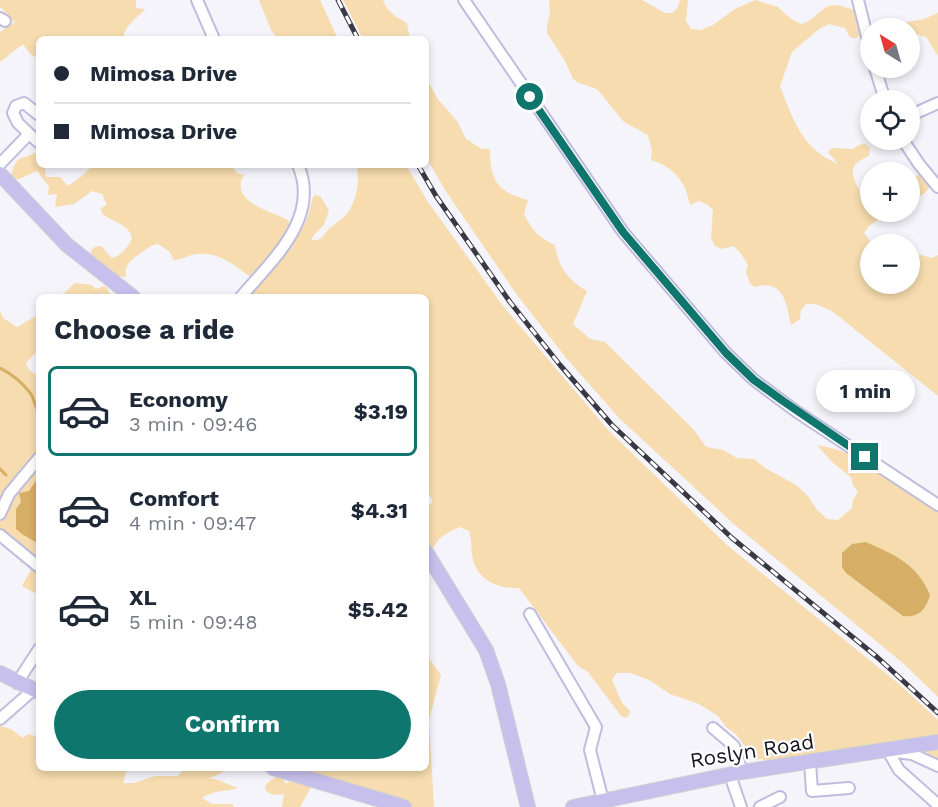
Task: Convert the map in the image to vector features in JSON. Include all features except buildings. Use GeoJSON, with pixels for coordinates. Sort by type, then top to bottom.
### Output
{"type":"FeatureCollection","features":[{"type":"Feature","properties":{"kind":"main road"},"geometry":{"type":"LineString","coordinates":[[0,174],[67,245],[129,294]]}},
{"type":"Feature","properties":{"kind":"main road"},"geometry":{"type":"LineString","coordinates":[[429,557],[486,650],[498,684],[528,807]]}},
{"type":"Feature","properties":{"kind":"main road"},"geometry":{"type":"LineString","coordinates":[[0,673],[36,691]]}},
{"type":"Feature","properties":{"kind":"main road","name":"Roslyn Road"},"geometry":{"type":"LineString","coordinates":[[573,807],[603,801],[625,802],[736,773],[938,742]]}},
{"type":"Feature","properties":{"kind":"main road"},"geometry":{"type":"LineString","coordinates":[[283,771],[404,807]]}},
{"type":"Feature","properties":{"kind":"street"},"geometry":{"type":"LineString","coordinates":[[197,0],[213,36]]}},
{"type":"Feature","properties":{"kind":"street"},"geometry":{"type":"LineString","coordinates":[[464,0],[623,232],[726,353],[754,380],[797,412],[938,505]]}},
{"type":"Feature","properties":{"kind":"street"},"geometry":{"type":"LineString","coordinates":[[858,0],[862,18]]}},
{"type":"Feature","properties":{"kind":"street"},"geometry":{"type":"LineString","coordinates":[[920,111],[938,103]]}},
{"type":"Feature","properties":{"kind":"street"},"geometry":{"type":"LineString","coordinates":[[36,114],[24,104],[19,104],[14,109],[13,116],[28,135],[36,141]]}},
{"type":"Feature","properties":{"kind":"street"},"geometry":{"type":"LineString","coordinates":[[0,164],[28,135]]}},
{"type":"Feature","properties":{"kind":"street"},"geometry":{"type":"LineString","coordinates":[[910,150],[938,187]]}},
{"type":"Feature","properties":{"kind":"street"},"geometry":{"type":"LineString","coordinates":[[244,294],[291,238],[299,223],[304,189],[299,168]]}},
{"type":"Feature","properties":{"kind":"street"},"geometry":{"type":"LineString","coordinates":[[0,514],[9,494],[36,462]]}},
{"type":"Feature","properties":{"kind":"street"},"geometry":{"type":"LineString","coordinates":[[0,535],[36,565]]}},
{"type":"Feature","properties":{"kind":"street"},"geometry":{"type":"LineString","coordinates":[[530,614],[596,727],[590,750],[603,801]]}},
{"type":"Feature","properties":{"kind":"street"},"geometry":{"type":"LineString","coordinates":[[18,683],[36,654]]}},
{"type":"Feature","properties":{"kind":"street"},"geometry":{"type":"LineString","coordinates":[[0,719],[36,691]]}},
{"type":"Feature","properties":{"kind":"street"},"geometry":{"type":"LineString","coordinates":[[713,728],[734,746],[741,807]]}},
{"type":"Feature","properties":{"kind":"street"},"geometry":{"type":"LineString","coordinates":[[920,745],[938,765]]}},
{"type":"Feature","properties":{"kind":"street"},"geometry":{"type":"LineString","coordinates":[[888,751],[912,754],[938,765]]}},
{"type":"Feature","properties":{"kind":"street"},"geometry":{"type":"LineString","coordinates":[[888,751],[899,770],[935,804]]}},
{"type":"Feature","properties":{"kind":"street"},"geometry":{"type":"LineString","coordinates":[[810,762],[812,791],[849,789]]}},
{"type":"Feature","properties":{"kind":"street"},"geometry":{"type":"LineString","coordinates":[[760,807],[780,797]]}},
{"type":"Feature","properties":{"kind":"shaded area"},"geometry":{"type":"Polygon","coordinates":[[[0,0],[136,0],[136,8],[145,9],[128,26],[124,36],[36,36],[36,57],[30,54],[23,44],[0,62],[0,32],[15,22],[0,7],[0,0]]]}},
{"type":"Feature","properties":{"kind":"shaded area"},"geometry":{"type":"Polygon","coordinates":[[[259,0],[320,0],[337,36],[276,36],[259,0]]]}},
{"type":"Feature","properties":{"kind":"shaded area"},"geometry":{"type":"Polygon","coordinates":[[[343,0],[383,0],[389,11],[407,23],[409,36],[361,36],[343,0]]]}},
{"type":"Feature","properties":{"kind":"shaded area"},"geometry":{"type":"Polygon","coordinates":[[[549,0],[642,0],[665,13],[672,13],[677,9],[680,0],[688,0],[686,21],[691,29],[701,30],[713,25],[735,9],[755,0],[778,7],[801,24],[809,21],[829,6],[840,6],[857,13],[860,18],[860,36],[854,39],[850,37],[845,28],[829,24],[819,29],[792,52],[780,86],[794,121],[815,150],[838,164],[828,152],[832,148],[852,149],[860,145],[860,150],[870,150],[869,156],[859,161],[853,171],[860,191],[860,222],[875,222],[868,227],[865,234],[860,234],[860,294],[920,294],[920,255],[932,258],[938,255],[938,396],[832,311],[816,304],[806,304],[801,310],[800,319],[791,325],[783,295],[773,286],[756,287],[750,284],[746,272],[748,265],[733,246],[722,249],[715,246],[711,238],[713,210],[699,201],[690,205],[678,176],[651,160],[652,151],[648,135],[624,122],[597,89],[573,79],[565,61],[547,33],[550,14],[549,0]]]}},
{"type":"Feature","properties":{"kind":"shaded area"},"geometry":{"type":"Polygon","coordinates":[[[938,13],[938,56],[926,37],[920,35],[920,20],[938,13]]]}},
{"type":"Feature","properties":{"kind":"shaded area"},"geometry":{"type":"Polygon","coordinates":[[[429,83],[437,98],[457,121],[466,139],[482,149],[490,149],[490,160],[497,183],[509,193],[528,200],[524,214],[530,224],[540,237],[555,245],[558,260],[565,272],[587,291],[573,324],[590,339],[605,342],[694,430],[706,447],[723,450],[737,458],[754,459],[765,468],[796,485],[827,519],[838,520],[852,508],[853,500],[858,492],[851,477],[832,462],[817,445],[850,454],[865,461],[895,477],[938,506],[938,697],[904,664],[735,525],[620,419],[567,359],[517,295],[445,190],[429,162],[429,83]]]}},
{"type":"Feature","properties":{"kind":"shaded area"},"geometry":{"type":"Polygon","coordinates":[[[36,153],[36,168],[46,168],[46,177],[60,177],[68,186],[90,168],[233,168],[237,173],[244,175],[241,184],[242,192],[247,199],[288,220],[291,225],[288,243],[302,229],[315,195],[320,196],[329,210],[324,225],[312,240],[321,238],[346,215],[357,191],[356,168],[408,168],[428,202],[503,306],[608,430],[727,545],[899,684],[938,720],[938,764],[920,745],[769,768],[763,759],[753,760],[749,749],[718,716],[699,704],[670,694],[649,680],[630,673],[617,673],[612,680],[622,703],[630,711],[626,718],[621,716],[588,672],[578,666],[519,588],[497,585],[480,573],[473,560],[469,531],[460,527],[443,536],[431,552],[429,551],[429,505],[432,499],[429,494],[429,294],[245,294],[255,281],[235,266],[213,255],[204,254],[174,260],[169,251],[158,244],[149,247],[131,260],[126,269],[126,277],[115,275],[96,261],[91,251],[94,247],[101,246],[112,258],[117,256],[126,248],[131,235],[124,226],[102,214],[101,208],[107,205],[102,194],[92,191],[74,204],[55,207],[57,194],[48,195],[49,187],[37,171],[19,179],[13,179],[11,176],[15,165],[22,158],[36,153]]]}},
{"type":"Feature","properties":{"kind":"shaded area"},"geometry":{"type":"Polygon","coordinates":[[[920,175],[929,184],[924,194],[920,196],[920,175]]]}},
{"type":"Feature","properties":{"kind":"shaded area"},"geometry":{"type":"Polygon","coordinates":[[[75,283],[92,285],[95,289],[104,286],[110,294],[63,294],[75,283]]]}},
{"type":"Feature","properties":{"kind":"shaded area"},"geometry":{"type":"Polygon","coordinates":[[[0,310],[3,318],[17,327],[36,316],[36,352],[26,363],[29,370],[36,375],[36,593],[22,586],[32,568],[20,562],[21,559],[0,541],[0,310]]]}},
{"type":"Feature","properties":{"kind":"shaded area"},"geometry":{"type":"Polygon","coordinates":[[[36,480],[36,542],[16,529],[16,509],[21,502],[19,493],[29,491],[36,480]]]}},
{"type":"Feature","properties":{"kind":"shaded area"},"geometry":{"type":"Polygon","coordinates":[[[866,542],[896,556],[919,575],[930,595],[921,612],[913,616],[903,616],[846,573],[842,567],[842,553],[852,544],[866,542]]]}},
{"type":"Feature","properties":{"kind":"shaded area"},"geometry":{"type":"Polygon","coordinates":[[[429,658],[441,675],[429,720],[429,658]]]}},
{"type":"Feature","properties":{"kind":"shaded area"},"geometry":{"type":"Polygon","coordinates":[[[429,720],[434,807],[404,807],[297,771],[429,771],[429,720]]]}},
{"type":"Feature","properties":{"kind":"shaded area"},"geometry":{"type":"Polygon","coordinates":[[[0,726],[11,729],[23,738],[28,734],[36,735],[36,771],[126,771],[123,783],[134,783],[155,776],[178,776],[182,771],[225,771],[209,779],[238,788],[215,792],[202,798],[212,804],[232,804],[234,807],[0,807],[0,726]]]}},
{"type":"Feature","properties":{"kind":"shaded area"},"geometry":{"type":"Polygon","coordinates":[[[277,776],[286,784],[293,779],[310,786],[300,807],[282,807],[284,794],[271,794],[265,789],[266,784],[277,776]]]}},
{"type":"Feature","properties":{"kind":"waterway"},"geometry":{"type":"LineString","coordinates":[[0,368],[24,386],[31,394],[36,408]]}},
{"type":"Feature","properties":{"kind":"waterway"},"geometry":{"type":"LineString","coordinates":[[0,469],[6,475]]}},
{"type":"Feature","properties":{"kind":"railway"},"geometry":{"type":"LineString","coordinates":[[338,0],[356,36]]}},
{"type":"Feature","properties":{"kind":"railway"},"geometry":{"type":"LineString","coordinates":[[420,168],[436,196],[510,302],[612,425],[732,538],[877,657],[938,713]]}},
{"type":"Feature","properties":{"kind":"route"},"geometry":{"type":"LineString","coordinates":[[530,97],[623,232],[726,353],[754,380],[865,457]]}}]}
